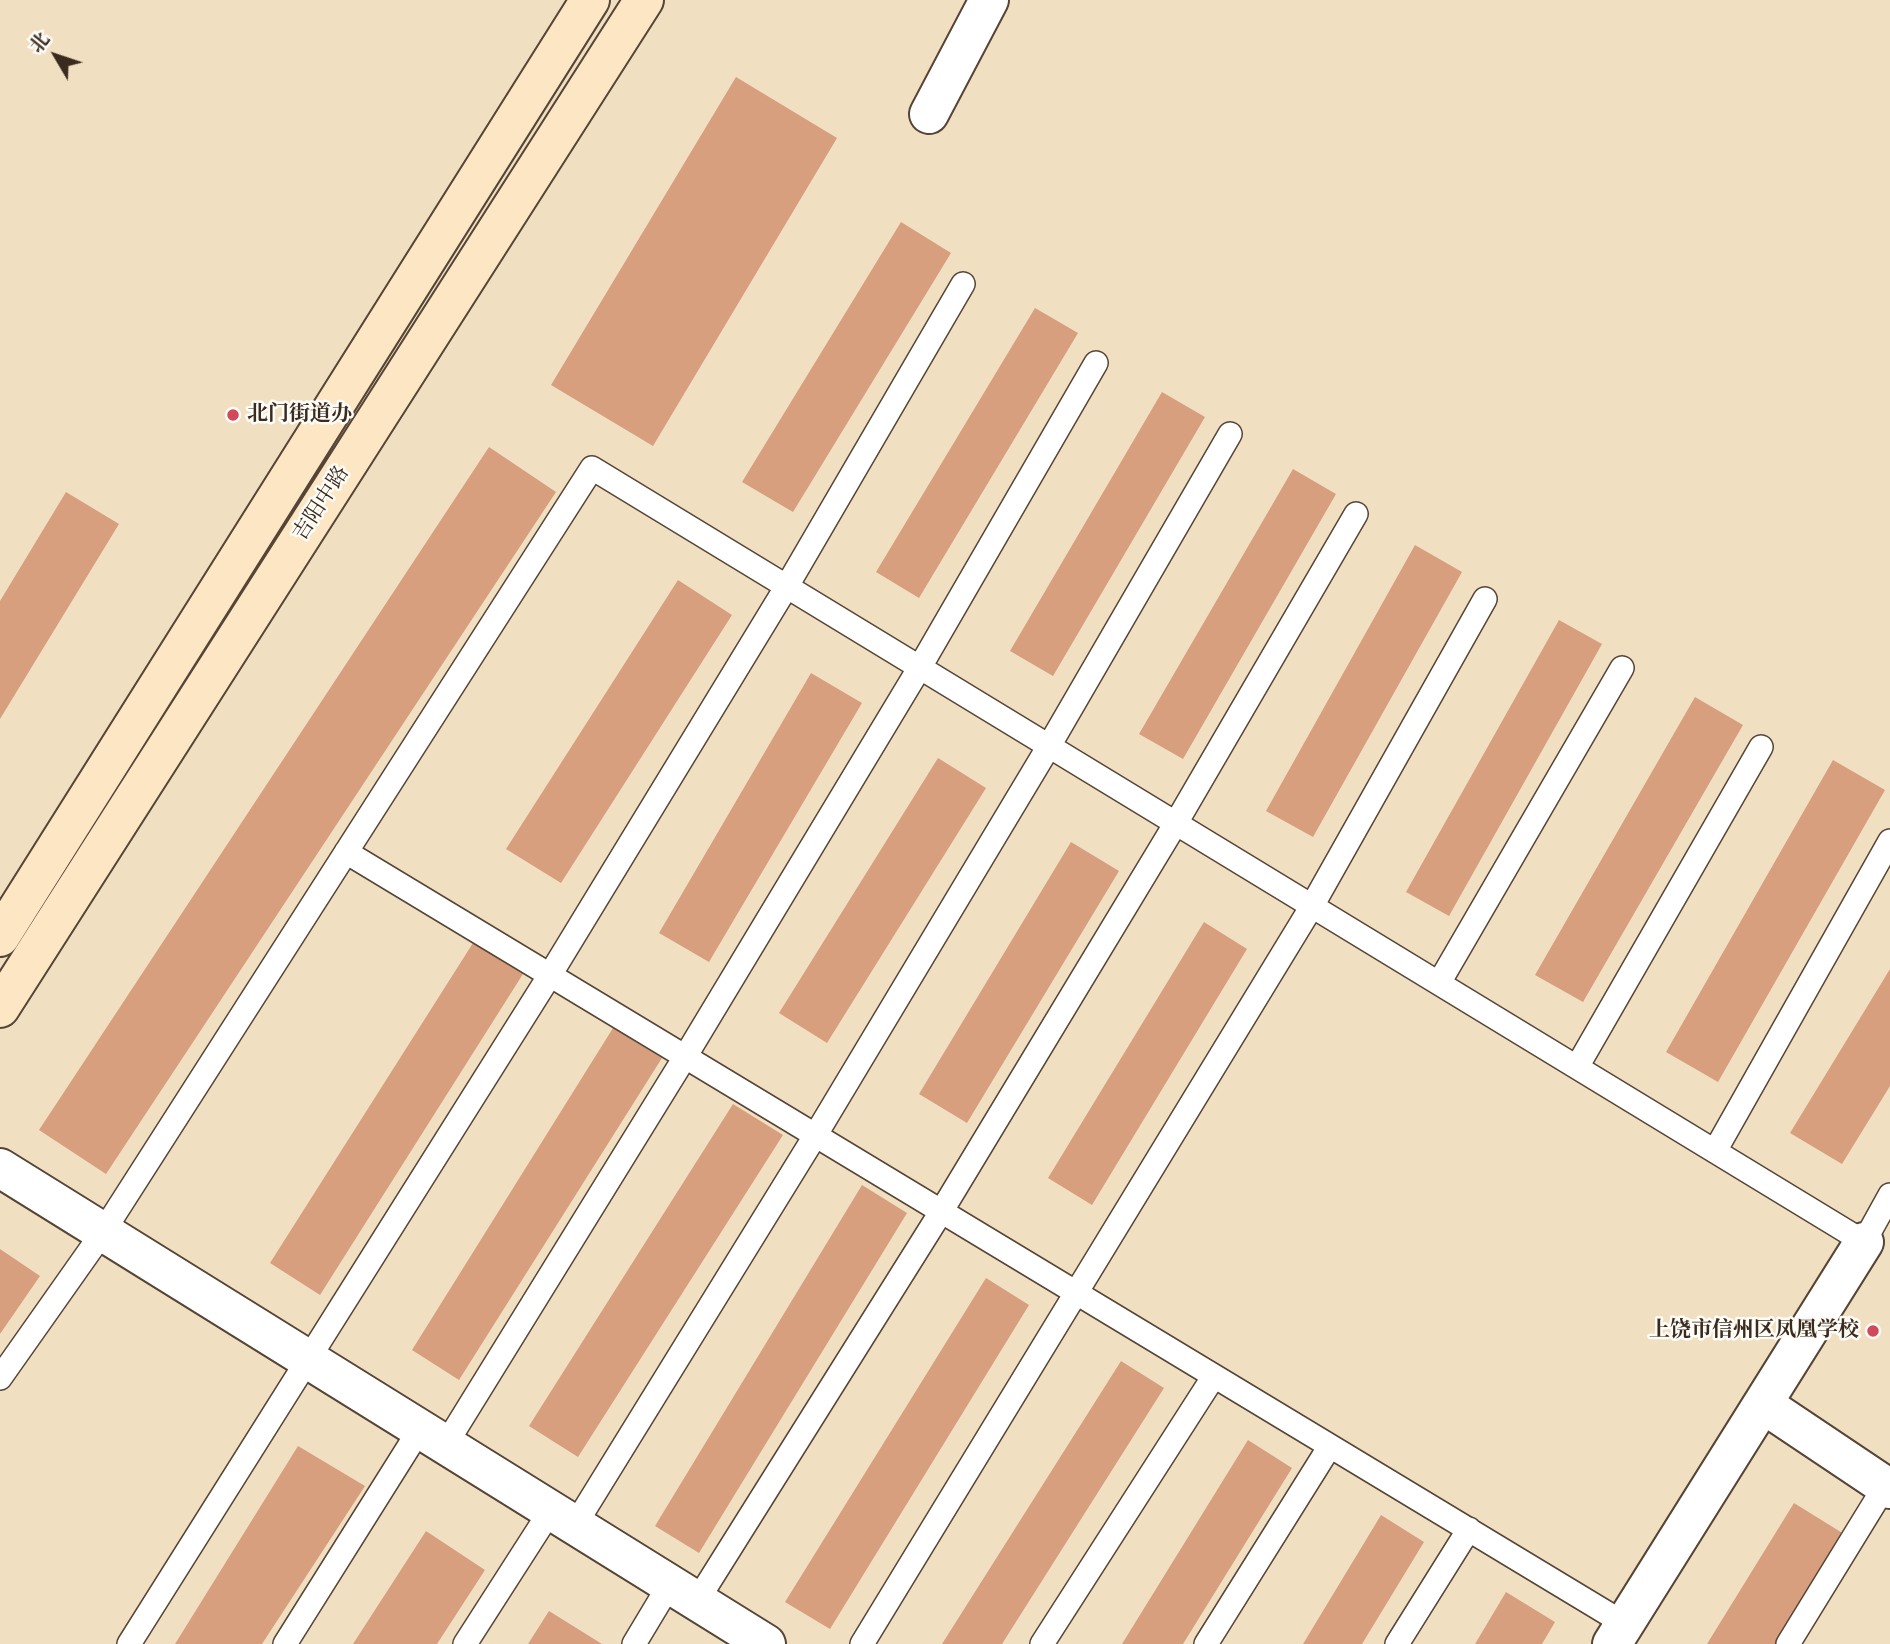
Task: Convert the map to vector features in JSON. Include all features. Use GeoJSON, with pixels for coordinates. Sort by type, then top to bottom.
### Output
{"type":"FeatureCollection","features":[{"type":"Feature","properties":{"kind":"main road","name":"吉阳中路"},"geometry":{"type":"LineString","coordinates":[[0,937],[590,0]]}},
{"type":"Feature","properties":{"kind":"main road","name":"吉阳中路"},"geometry":{"type":"LineString","coordinates":[[0,1008],[644,0]]}},
{"type":"Feature","properties":{"kind":"street"},"geometry":{"type":"LineString","coordinates":[[929,114],[989,0]]}},
{"type":"Feature","properties":{"kind":"street"},"geometry":{"type":"LineString","coordinates":[[0,1168],[766,1644]]}},
{"type":"Feature","properties":{"kind":"street"},"geometry":{"type":"LineString","coordinates":[[1619,1634],[1864,1242]]}},
{"type":"Feature","properties":{"kind":"street"},"geometry":{"type":"LineString","coordinates":[[1763,1404],[1887,1488]]}},
{"type":"Feature","properties":{"kind":"lane"},"geometry":{"type":"LineString","coordinates":[[129,1644],[550,975],[787,586],[963,284]]}},
{"type":"Feature","properties":{"kind":"lane"},"geometry":{"type":"LineString","coordinates":[[285,1644],[433,1437],[685,1057],[920,667],[1096,363]]}},
{"type":"Feature","properties":{"kind":"lane"},"geometry":{"type":"LineString","coordinates":[[465,1644],[563,1517],[816,1136],[1049,746],[1230,434]]}},
{"type":"Feature","properties":{"kind":"lane"},"geometry":{"type":"LineString","coordinates":[[0,1378],[103,1232],[592,468],[1864,1242],[1890,1195]]}},
{"type":"Feature","properties":{"kind":"lane"},"geometry":{"type":"LineString","coordinates":[[634,1644],[684,1593],[941,1213],[1176,823],[1356,514]]}},
{"type":"Feature","properties":{"kind":"lane"},"geometry":{"type":"LineString","coordinates":[[862,1644],[1312,906],[1485,599]]}},
{"type":"Feature","properties":{"kind":"lane"},"geometry":{"type":"LineString","coordinates":[[1439,983],[1622,668]]}},
{"type":"Feature","properties":{"kind":"lane"},"geometry":{"type":"LineString","coordinates":[[1577,1067],[1761,747]]}},
{"type":"Feature","properties":{"kind":"lane"},"geometry":{"type":"LineString","coordinates":[[1715,1151],[1890,841]]}},
{"type":"Feature","properties":{"kind":"lane"},"geometry":{"type":"LineString","coordinates":[[346,852],[1469,1529],[1619,1634]]}},
{"type":"Feature","properties":{"kind":"lane"},"geometry":{"type":"LineString","coordinates":[[1042,1644],[1214,1377]]}},
{"type":"Feature","properties":{"kind":"lane"},"geometry":{"type":"LineString","coordinates":[[1206,1644],[1329,1446]]}},
{"type":"Feature","properties":{"kind":"lane"},"geometry":{"type":"LineString","coordinates":[[1788,1644],[1887,1488]]}},
{"type":"Feature","properties":{"kind":"lane"},"geometry":{"type":"LineString","coordinates":[[1397,1644],[1469,1529]]}},
{"type":"Feature","properties":{"kind":"building"},"geometry":{"type":"Polygon","coordinates":[[[736,77],[837,138],[653,446],[551,385],[736,77]]]}},
{"type":"Feature","properties":{"kind":"building"},"geometry":{"type":"Polygon","coordinates":[[[901,222],[951,253],[793,512],[742,482],[901,222]]]}},
{"type":"Feature","properties":{"kind":"building"},"geometry":{"type":"Polygon","coordinates":[[[1035,308],[1078,333],[919,598],[876,572],[1035,308]]]}},
{"type":"Feature","properties":{"kind":"building"},"geometry":{"type":"Polygon","coordinates":[[[1162,392],[1205,417],[1053,676],[1010,651],[1162,392]]]}},
{"type":"Feature","properties":{"kind":"building"},"geometry":{"type":"Polygon","coordinates":[[[489,447],[556,492],[106,1174],[39,1130],[489,447]]]}},
{"type":"Feature","properties":{"kind":"building"},"geometry":{"type":"Polygon","coordinates":[[[1293,469],[1336,494],[1183,759],[1139,734],[1293,469]]]}},
{"type":"Feature","properties":{"kind":"building"},"geometry":{"type":"Polygon","coordinates":[[[66,492],[119,524],[0,719],[0,601],[66,492]]]}},
{"type":"Feature","properties":{"kind":"building"},"geometry":{"type":"Polygon","coordinates":[[[1415,545],[1462,572],[1313,837],[1266,811],[1415,545]]]}},
{"type":"Feature","properties":{"kind":"building"},"geometry":{"type":"Polygon","coordinates":[[[678,580],[732,615],[561,883],[506,849],[678,580]]]}},
{"type":"Feature","properties":{"kind":"building"},"geometry":{"type":"Polygon","coordinates":[[[1559,620],[1602,644],[1449,916],[1406,892],[1559,620]]]}},
{"type":"Feature","properties":{"kind":"building"},"geometry":{"type":"Polygon","coordinates":[[[811,673],[862,703],[709,962],[659,933],[811,673]]]}},
{"type":"Feature","properties":{"kind":"building"},"geometry":{"type":"Polygon","coordinates":[[[1695,697],[1743,725],[1583,1002],[1535,975],[1695,697]]]}},
{"type":"Feature","properties":{"kind":"building"},"geometry":{"type":"Polygon","coordinates":[[[938,758],[986,788],[827,1043],[779,1013],[938,758]]]}},
{"type":"Feature","properties":{"kind":"building"},"geometry":{"type":"Polygon","coordinates":[[[1833,760],[1885,790],[1718,1082],[1666,1052],[1833,760]]]}},
{"type":"Feature","properties":{"kind":"building"},"geometry":{"type":"Polygon","coordinates":[[[1071,842],[1119,871],[967,1123],[919,1094],[1071,842]]]}},
{"type":"Feature","properties":{"kind":"building"},"geometry":{"type":"Polygon","coordinates":[[[1204,922],[1247,949],[1092,1205],[1048,1178],[1204,922]]]}},
{"type":"Feature","properties":{"kind":"building"},"geometry":{"type":"Polygon","coordinates":[[[473,943],[523,974],[320,1295],[270,1263],[473,943]]]}},
{"type":"Feature","properties":{"kind":"building"},"geometry":{"type":"Polygon","coordinates":[[[1890,969],[1890,1086],[1842,1164],[1790,1133],[1890,969]]]}},
{"type":"Feature","properties":{"kind":"building"},"geometry":{"type":"Polygon","coordinates":[[[613,1028],[662,1058],[459,1380],[412,1350],[613,1028]]]}},
{"type":"Feature","properties":{"kind":"building"},"geometry":{"type":"Polygon","coordinates":[[[733,1104],[783,1135],[578,1457],[529,1426],[733,1104]]]}},
{"type":"Feature","properties":{"kind":"building"},"geometry":{"type":"Polygon","coordinates":[[[862,1185],[907,1213],[699,1553],[655,1526],[862,1185]]]}},
{"type":"Feature","properties":{"kind":"building"},"geometry":{"type":"Polygon","coordinates":[[[0,1249],[40,1276],[0,1334],[0,1249]]]}},
{"type":"Feature","properties":{"kind":"building"},"geometry":{"type":"Polygon","coordinates":[[[986,1278],[1029,1305],[830,1629],[785,1602],[986,1278]]]}},
{"type":"Feature","properties":{"kind":"building"},"geometry":{"type":"Polygon","coordinates":[[[1121,1361],[1164,1388],[1002,1644],[942,1644],[1121,1361]]]}},
{"type":"Feature","properties":{"kind":"building"},"geometry":{"type":"Polygon","coordinates":[[[1248,1440],[1292,1468],[1183,1644],[1122,1644],[1248,1440]]]}},
{"type":"Feature","properties":{"kind":"building"},"geometry":{"type":"Polygon","coordinates":[[[298,1446],[365,1486],[262,1644],[175,1644],[298,1446]]]}},
{"type":"Feature","properties":{"kind":"building"},"geometry":{"type":"Polygon","coordinates":[[[1794,1503],[1844,1534],[1776,1644],[1707,1644],[1794,1503]]]}},
{"type":"Feature","properties":{"kind":"building"},"geometry":{"type":"Polygon","coordinates":[[[1381,1515],[1424,1542],[1362,1644],[1303,1644],[1381,1515]]]}},
{"type":"Feature","properties":{"kind":"building"},"geometry":{"type":"Polygon","coordinates":[[[426,1531],[485,1570],[437,1644],[353,1644],[426,1531]]]}},
{"type":"Feature","properties":{"kind":"building"},"geometry":{"type":"Polygon","coordinates":[[[1506,1592],[1555,1622],[1542,1644],[1475,1644],[1506,1592]]]}},
{"type":"Feature","properties":{"kind":"building"},"geometry":{"type":"Polygon","coordinates":[[[549,1611],[602,1644],[528,1644],[549,1611]]]}},
{"type":"Feature","properties":{"kind":"place","name":"北门街道办"},"geometry":{"type":"Point","coordinates":[233,415]}},
{"type":"Feature","properties":{"kind":"place","name":"上饶市信州区凤凰学校"},"geometry":{"type":"Point","coordinates":[1873,1331]}}]}
